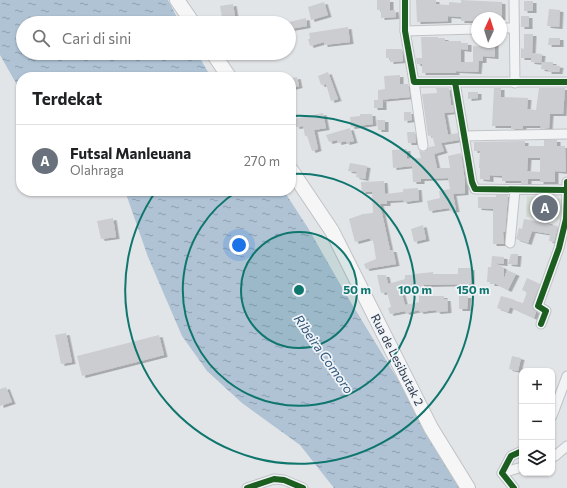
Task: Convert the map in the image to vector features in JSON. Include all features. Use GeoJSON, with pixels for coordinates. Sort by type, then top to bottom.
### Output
{"type":"FeatureCollection","features":[{"type":"Feature","properties":{"kind":"main road"},"geometry":{"type":"LineString","coordinates":[[177,0],[187,16]]}},
{"type":"Feature","properties":{"kind":"main road"},"geometry":{"type":"LineString","coordinates":[[217,60],[225,72]]}},
{"type":"Feature","properties":{"kind":"main road","name":"Rua de Lesibutak 2"},"geometry":{"type":"LineString","coordinates":[[296,177],[332,231],[431,428],[468,488]]}},
{"type":"Feature","properties":{"kind":"street"},"geometry":{"type":"LineString","coordinates":[[405,0],[405,31],[423,146]]}},
{"type":"Feature","properties":{"kind":"street"},"geometry":{"type":"LineString","coordinates":[[514,0],[515,83]]}},
{"type":"Feature","properties":{"kind":"street"},"geometry":{"type":"LineString","coordinates":[[507,28],[514,28]]}},
{"type":"Feature","properties":{"kind":"street"},"geometry":{"type":"LineString","coordinates":[[405,31],[471,29]]}},
{"type":"Feature","properties":{"kind":"street"},"geometry":{"type":"LineString","coordinates":[[414,82],[567,82]]}},
{"type":"Feature","properties":{"kind":"street"},"geometry":{"type":"LineString","coordinates":[[455,82],[472,182],[475,189],[567,190]]}},
{"type":"Feature","properties":{"kind":"street"},"geometry":{"type":"LineString","coordinates":[[464,136],[567,134]]}},
{"type":"Feature","properties":{"kind":"street"},"geometry":{"type":"LineString","coordinates":[[541,324],[546,311],[538,306],[559,248],[566,219],[567,182]]}},
{"type":"Feature","properties":{"kind":"street"},"geometry":{"type":"LineString","coordinates":[[510,243],[515,190]]}},
{"type":"Feature","properties":{"kind":"street"},"geometry":{"type":"LineString","coordinates":[[555,408],[567,376]]}},
{"type":"Feature","properties":{"kind":"street"},"geometry":{"type":"LineString","coordinates":[[555,456],[567,446]]}},
{"type":"Feature","properties":{"kind":"street"},"geometry":{"type":"LineString","coordinates":[[502,473],[511,456],[519,452]]}},
{"type":"Feature","properties":{"kind":"street"},"geometry":{"type":"LineString","coordinates":[[502,473],[519,468]]}},
{"type":"Feature","properties":{"kind":"street"},"geometry":{"type":"LineString","coordinates":[[502,473],[514,488]]}},
{"type":"Feature","properties":{"kind":"street"},"geometry":{"type":"LineString","coordinates":[[247,488],[274,479],[285,484],[302,488]]}},
{"type":"Feature","properties":{"kind":"shaded area"},"geometry":{"type":"Polygon","coordinates":[[[527,196],[563,199],[562,220],[526,217],[527,196]]]}},
{"type":"Feature","properties":{"kind":"water"},"geometry":{"type":"Polygon","coordinates":[[[0,0],[168,0],[176,16],[16,16],[16,60],[201,60],[208,72],[16,72],[16,83],[0,55],[0,0]]]}},
{"type":"Feature","properties":{"kind":"water","name":"Ribeira Comoro"},"geometry":{"type":"Polygon","coordinates":[[[127,196],[287,196],[464,488],[334,488],[300,445],[242,403],[207,371],[182,336],[148,257],[127,196]]]}},
{"type":"Feature","properties":{"kind":"building"},"geometry":{"type":"Polygon","coordinates":[[[377,0],[390,0],[390,11],[395,10],[396,17],[381,18],[381,10],[377,10],[377,0]]]}},
{"type":"Feature","properties":{"kind":"building"},"geometry":{"type":"Polygon","coordinates":[[[416,0],[436,0],[436,4],[449,5],[449,2],[461,3],[461,0],[502,2],[502,12],[471,12],[471,21],[461,21],[461,17],[448,16],[448,21],[417,22],[416,0]]]}},
{"type":"Feature","properties":{"kind":"building"},"geometry":{"type":"Polygon","coordinates":[[[524,1],[533,1],[533,11],[524,11],[524,1]]]}},
{"type":"Feature","properties":{"kind":"building"},"geometry":{"type":"Polygon","coordinates":[[[324,2],[328,15],[311,20],[308,7],[324,2]]]}},
{"type":"Feature","properties":{"kind":"building"},"geometry":{"type":"Polygon","coordinates":[[[233,4],[235,16],[222,16],[220,6],[233,4]]]}},
{"type":"Feature","properties":{"kind":"building"},"geometry":{"type":"Polygon","coordinates":[[[549,9],[560,10],[559,27],[547,26],[549,9]]]}},
{"type":"Feature","properties":{"kind":"building"},"geometry":{"type":"Polygon","coordinates":[[[521,16],[529,16],[529,27],[521,27],[521,16]]]}},
{"type":"Feature","properties":{"kind":"building"},"geometry":{"type":"Polygon","coordinates":[[[306,18],[307,26],[296,28],[296,20],[306,18]]]}},
{"type":"Feature","properties":{"kind":"building"},"geometry":{"type":"Polygon","coordinates":[[[348,27],[350,42],[324,45],[324,42],[310,46],[308,39],[310,39],[309,33],[348,27]]]}},
{"type":"Feature","properties":{"kind":"building"},"geometry":{"type":"Polygon","coordinates":[[[524,34],[533,34],[532,53],[542,54],[541,63],[531,62],[531,58],[521,58],[521,48],[524,49],[524,34]]]}},
{"type":"Feature","properties":{"kind":"building"},"geometry":{"type":"Polygon","coordinates":[[[421,37],[438,37],[445,38],[445,41],[461,41],[461,43],[468,43],[468,50],[461,49],[461,62],[473,62],[473,48],[495,48],[495,57],[483,56],[483,61],[479,61],[478,72],[456,71],[456,73],[422,73],[422,64],[417,64],[416,58],[422,58],[421,37]]]}},
{"type":"Feature","properties":{"kind":"building"},"geometry":{"type":"Polygon","coordinates":[[[549,38],[560,38],[560,45],[548,45],[549,38]]]}},
{"type":"Feature","properties":{"kind":"building"},"geometry":{"type":"Polygon","coordinates":[[[386,49],[402,49],[403,61],[390,62],[390,58],[386,58],[386,49]]]}},
{"type":"Feature","properties":{"kind":"building"},"geometry":{"type":"Polygon","coordinates":[[[542,62],[553,62],[553,65],[560,66],[559,72],[548,72],[548,70],[541,69],[542,62]]]}},
{"type":"Feature","properties":{"kind":"building"},"geometry":{"type":"Polygon","coordinates":[[[328,72],[338,99],[331,101],[326,84],[321,85],[318,76],[328,72]]]}},
{"type":"Feature","properties":{"kind":"building"},"geometry":{"type":"Polygon","coordinates":[[[400,75],[400,84],[408,84],[410,97],[378,100],[378,90],[385,89],[384,76],[400,75]]]}},
{"type":"Feature","properties":{"kind":"building"},"geometry":{"type":"Polygon","coordinates":[[[296,77],[299,86],[296,87],[296,77]]]}},
{"type":"Feature","properties":{"kind":"building"},"geometry":{"type":"Polygon","coordinates":[[[436,88],[449,88],[451,105],[453,105],[454,112],[444,113],[448,135],[458,133],[459,140],[441,143],[444,151],[434,154],[437,168],[450,168],[448,156],[461,153],[465,182],[465,193],[453,194],[456,210],[450,211],[449,208],[429,211],[427,201],[440,198],[439,191],[450,189],[448,178],[421,179],[421,182],[413,182],[412,166],[393,168],[392,150],[407,149],[407,159],[421,158],[419,151],[424,152],[429,147],[435,146],[432,135],[428,136],[422,94],[437,93],[436,88]]]}},
{"type":"Feature","properties":{"kind":"building"},"geometry":{"type":"Polygon","coordinates":[[[494,88],[501,88],[501,97],[528,98],[527,109],[536,110],[539,88],[565,88],[563,114],[550,114],[549,128],[540,129],[541,126],[523,126],[523,129],[511,129],[511,126],[492,126],[494,88]]]}},
{"type":"Feature","properties":{"kind":"building"},"geometry":{"type":"Polygon","coordinates":[[[468,92],[478,92],[478,98],[468,99],[468,92]]]}},
{"type":"Feature","properties":{"kind":"building"},"geometry":{"type":"Polygon","coordinates":[[[374,100],[383,100],[383,108],[374,108],[374,100]]]}},
{"type":"Feature","properties":{"kind":"building"},"geometry":{"type":"Polygon","coordinates":[[[404,112],[411,112],[412,120],[404,121],[404,112]]]}},
{"type":"Feature","properties":{"kind":"building"},"geometry":{"type":"Polygon","coordinates":[[[323,113],[326,128],[314,130],[318,149],[312,151],[307,136],[305,136],[303,126],[296,127],[296,119],[323,113]]]}},
{"type":"Feature","properties":{"kind":"building"},"geometry":{"type":"Polygon","coordinates":[[[360,114],[372,114],[373,124],[351,127],[350,117],[360,116],[360,114]]]}},
{"type":"Feature","properties":{"kind":"building"},"geometry":{"type":"Polygon","coordinates":[[[377,120],[385,120],[385,130],[378,130],[377,120]]]}},
{"type":"Feature","properties":{"kind":"building"},"geometry":{"type":"Polygon","coordinates":[[[350,128],[354,141],[338,143],[337,140],[329,142],[326,135],[350,128]]]}},
{"type":"Feature","properties":{"kind":"building"},"geometry":{"type":"Polygon","coordinates":[[[407,132],[415,132],[416,143],[408,143],[407,132]]]}},
{"type":"Feature","properties":{"kind":"building"},"geometry":{"type":"Polygon","coordinates":[[[544,140],[557,140],[557,146],[565,146],[566,172],[555,171],[555,182],[540,182],[540,179],[528,179],[528,184],[521,184],[521,181],[502,181],[502,176],[490,175],[490,180],[480,179],[480,151],[474,151],[474,142],[525,141],[525,146],[544,146],[544,140]],[[528,158],[527,171],[540,172],[540,158],[528,158]]]}},
{"type":"Feature","properties":{"kind":"building"},"geometry":{"type":"Polygon","coordinates":[[[350,163],[367,166],[365,179],[356,177],[357,172],[348,171],[350,163]]]}},
{"type":"Feature","properties":{"kind":"building"},"geometry":{"type":"Polygon","coordinates":[[[384,181],[385,194],[403,192],[403,189],[418,188],[419,200],[404,202],[403,200],[387,201],[387,204],[380,204],[390,250],[393,250],[396,264],[366,269],[364,264],[376,259],[373,240],[370,241],[370,238],[355,242],[349,219],[363,214],[373,213],[372,192],[362,192],[361,182],[384,181]]]}},
{"type":"Feature","properties":{"kind":"building"},"geometry":{"type":"Polygon","coordinates":[[[496,195],[508,195],[505,232],[503,232],[504,244],[493,244],[493,209],[478,208],[478,197],[496,197],[496,195]]]}},
{"type":"Feature","properties":{"kind":"building"},"geometry":{"type":"Polygon","coordinates":[[[113,218],[116,237],[101,239],[97,221],[113,218]]]}},
{"type":"Feature","properties":{"kind":"building"},"geometry":{"type":"Polygon","coordinates":[[[524,219],[540,222],[540,220],[550,223],[550,225],[558,226],[554,242],[549,241],[550,234],[532,231],[528,243],[516,239],[519,228],[522,229],[524,219]]]}},
{"type":"Feature","properties":{"kind":"building"},"geometry":{"type":"Polygon","coordinates":[[[423,225],[426,239],[414,242],[411,229],[423,225]]]}},
{"type":"Feature","properties":{"kind":"building"},"geometry":{"type":"Polygon","coordinates":[[[511,254],[518,254],[517,265],[508,264],[511,254]]]}},
{"type":"Feature","properties":{"kind":"building"},"geometry":{"type":"Polygon","coordinates":[[[492,256],[504,257],[504,264],[495,263],[504,268],[504,279],[507,270],[516,274],[508,290],[496,284],[491,284],[491,282],[487,282],[488,267],[491,267],[492,256]]]}},
{"type":"Feature","properties":{"kind":"building"},"geometry":{"type":"Polygon","coordinates":[[[458,268],[471,268],[471,284],[424,285],[424,290],[401,290],[405,305],[419,302],[419,296],[444,296],[444,299],[447,299],[448,311],[437,312],[436,310],[420,312],[419,310],[390,314],[388,308],[391,307],[387,292],[381,293],[377,275],[386,275],[388,284],[405,279],[405,275],[433,272],[433,274],[458,274],[458,268]]]}},
{"type":"Feature","properties":{"kind":"building"},"geometry":{"type":"Polygon","coordinates":[[[527,278],[540,284],[532,304],[533,309],[536,312],[534,318],[510,307],[508,312],[497,308],[501,296],[515,300],[514,302],[523,303],[527,292],[522,290],[527,278]]]}},
{"type":"Feature","properties":{"kind":"building"},"geometry":{"type":"Polygon","coordinates":[[[459,296],[468,296],[467,309],[459,309],[459,296]]]}},
{"type":"Feature","properties":{"kind":"building"},"geometry":{"type":"Polygon","coordinates":[[[66,333],[72,362],[61,364],[55,335],[66,333]]]}},
{"type":"Feature","properties":{"kind":"building"},"geometry":{"type":"Polygon","coordinates":[[[159,335],[164,355],[82,376],[77,356],[159,335]]]}},
{"type":"Feature","properties":{"kind":"building"},"geometry":{"type":"Polygon","coordinates":[[[512,356],[521,358],[518,371],[509,369],[512,356]]]}},
{"type":"Feature","properties":{"kind":"building"},"geometry":{"type":"Polygon","coordinates":[[[6,387],[12,402],[0,406],[0,389],[6,387]]]}},
{"type":"Feature","properties":{"kind":"cycle path"},"geometry":{"type":"LineString","coordinates":[[405,0],[405,31],[414,82],[567,82]]}},
{"type":"Feature","properties":{"kind":"cycle path"},"geometry":{"type":"LineString","coordinates":[[455,82],[472,182],[475,189],[567,190],[567,182]]}},
{"type":"Feature","properties":{"kind":"cycle path"},"geometry":{"type":"LineString","coordinates":[[541,324],[546,311],[538,306],[559,248],[566,219],[567,190]]}},
{"type":"Feature","properties":{"kind":"cycle path"},"geometry":{"type":"LineString","coordinates":[[514,488],[502,473],[511,456],[519,452]]}},
{"type":"Feature","properties":{"kind":"cycle path"},"geometry":{"type":"LineString","coordinates":[[247,488],[274,479],[284,480],[303,488]]}},
{"type":"Feature","properties":{"kind":"place","name":"Futsal Manleuana"},"geometry":{"type":"Point","coordinates":[545,208]}}]}
